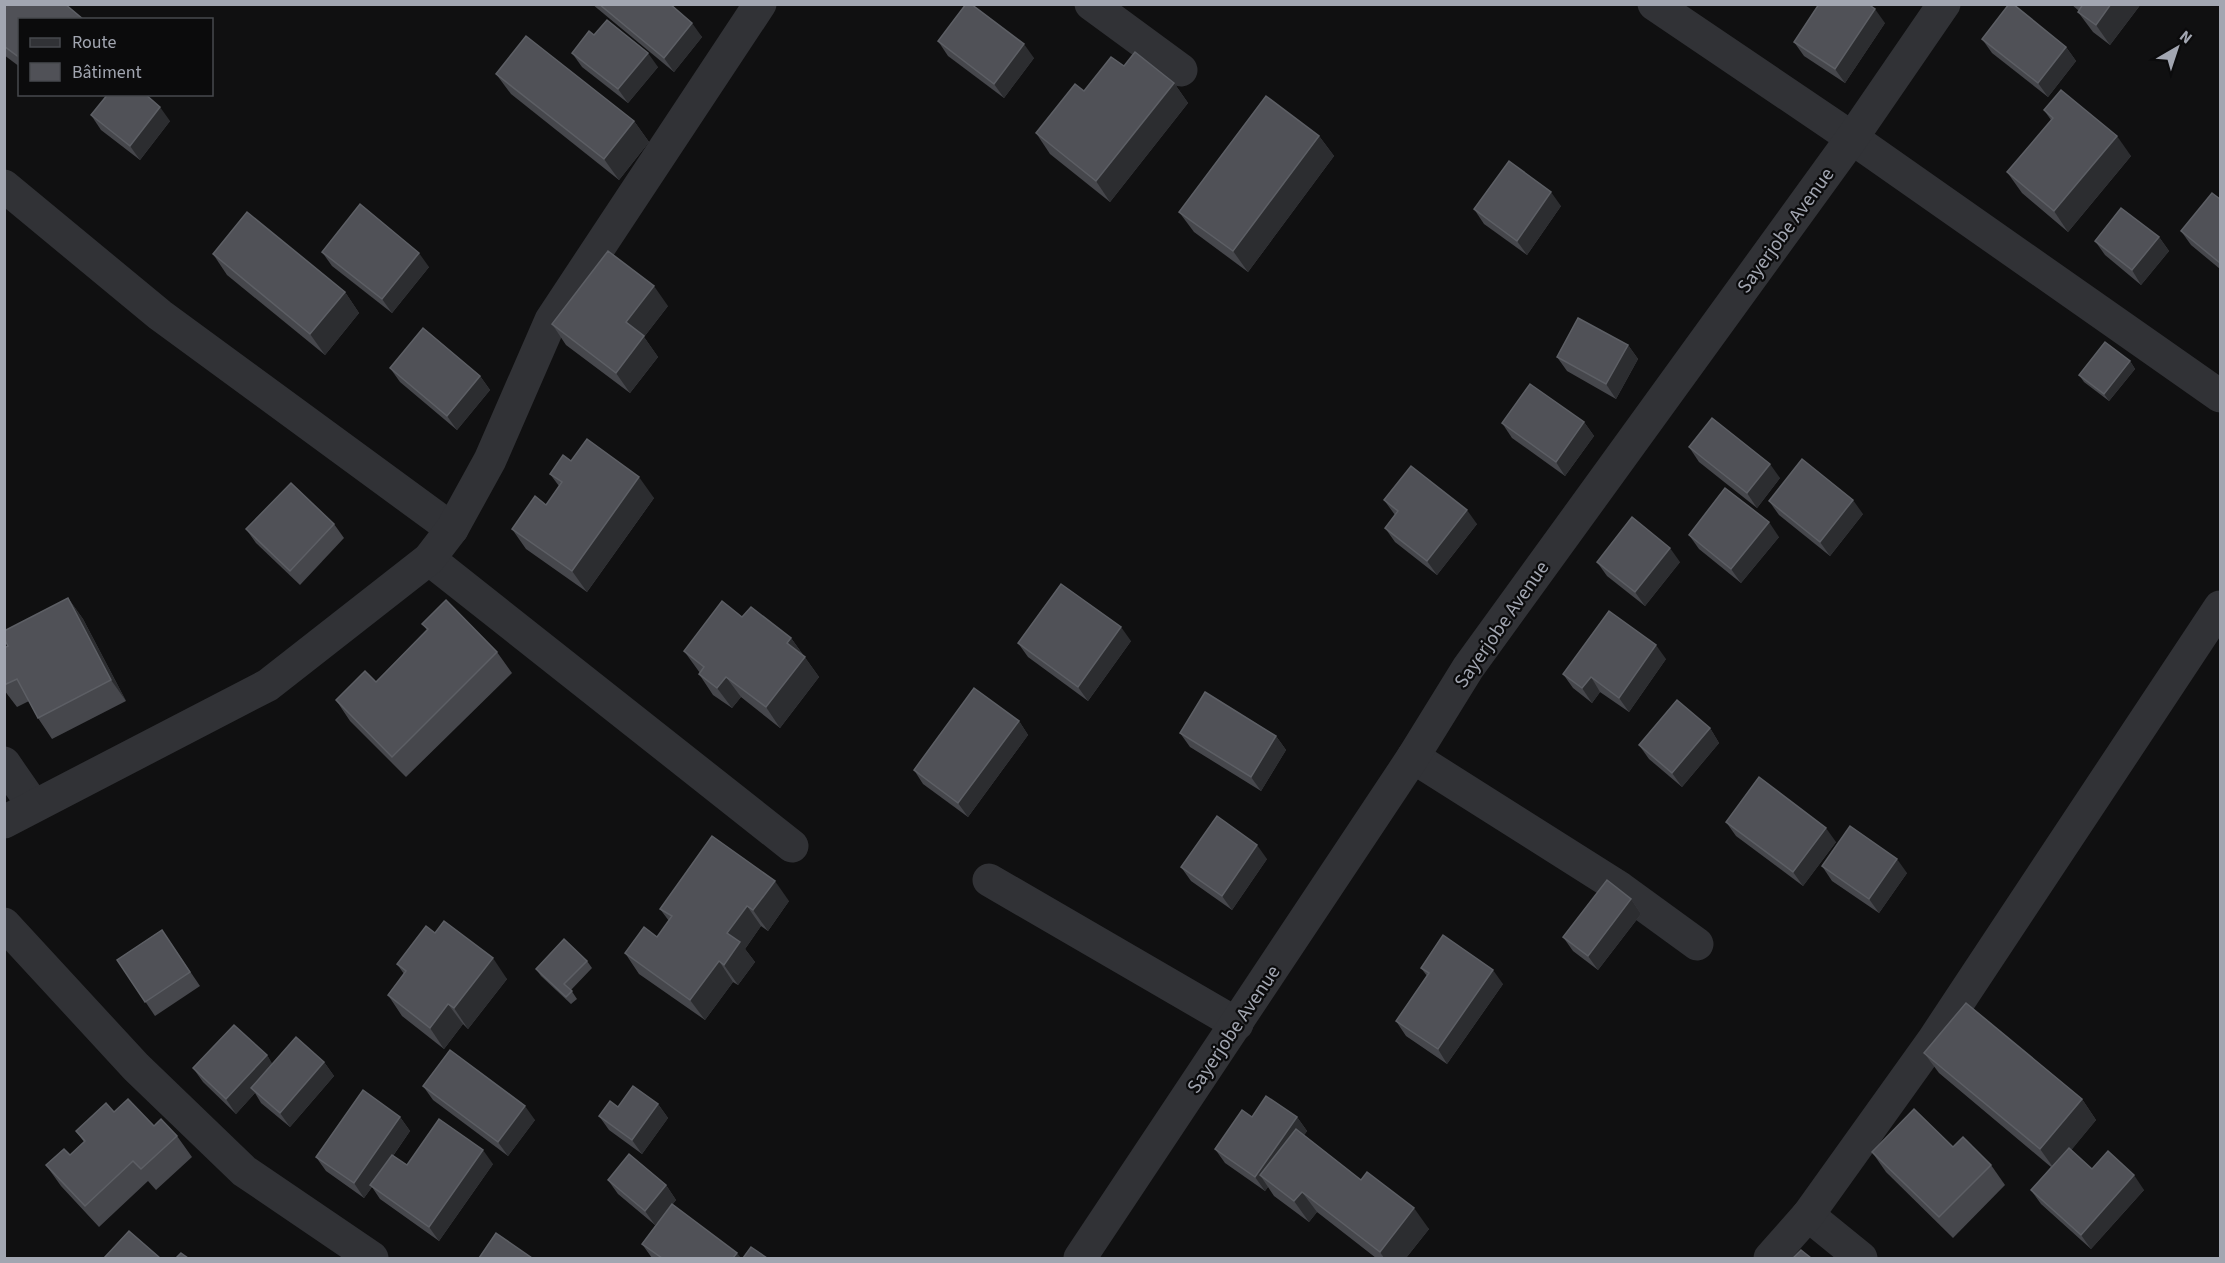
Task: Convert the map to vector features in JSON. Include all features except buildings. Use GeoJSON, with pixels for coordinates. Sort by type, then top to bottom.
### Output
{"type":"FeatureCollection","features":[{"type":"Feature","properties":{"kind":"street"},"geometry":{"type":"LineString","coordinates":[[4,822],[268,685],[429,559],[452,529],[490,460],[551,320],[760,4]]}},
{"type":"Feature","properties":{"kind":"street"},"geometry":{"type":"LineString","coordinates":[[1091,4],[1181,70]]}},
{"type":"Feature","properties":{"kind":"street"},"geometry":{"type":"LineString","coordinates":[[1654,4],[1852,138],[2220,396]]}},
{"type":"Feature","properties":{"kind":"street","name":"Sayerjobe Avenue"},"geometry":{"type":"LineString","coordinates":[[1080,1258],[1413,757],[1468,668],[1852,138],[1944,4]]}},
{"type":"Feature","properties":{"kind":"street"},"geometry":{"type":"LineString","coordinates":[[4,186],[160,315],[452,529]]}},
{"type":"Feature","properties":{"kind":"street"},"geometry":{"type":"LineString","coordinates":[[429,559],[792,846]]}},
{"type":"Feature","properties":{"kind":"street"},"geometry":{"type":"LineString","coordinates":[[1770,1258],[1808,1215],[1934,1039],[2220,608]]}},
{"type":"Feature","properties":{"kind":"street"},"geometry":{"type":"LineString","coordinates":[[1413,757],[1620,888],[1697,944]]}},
{"type":"Feature","properties":{"kind":"street"},"geometry":{"type":"LineString","coordinates":[[4,763],[33,805]]}},
{"type":"Feature","properties":{"kind":"street"},"geometry":{"type":"LineString","coordinates":[[989,880],[1237,1024]]}},
{"type":"Feature","properties":{"kind":"street"},"geometry":{"type":"LineString","coordinates":[[4,924],[136,1067],[244,1171],[372,1258]]}},
{"type":"Feature","properties":{"kind":"street"},"geometry":{"type":"LineString","coordinates":[[1808,1215],[1861,1258]]}}]}
